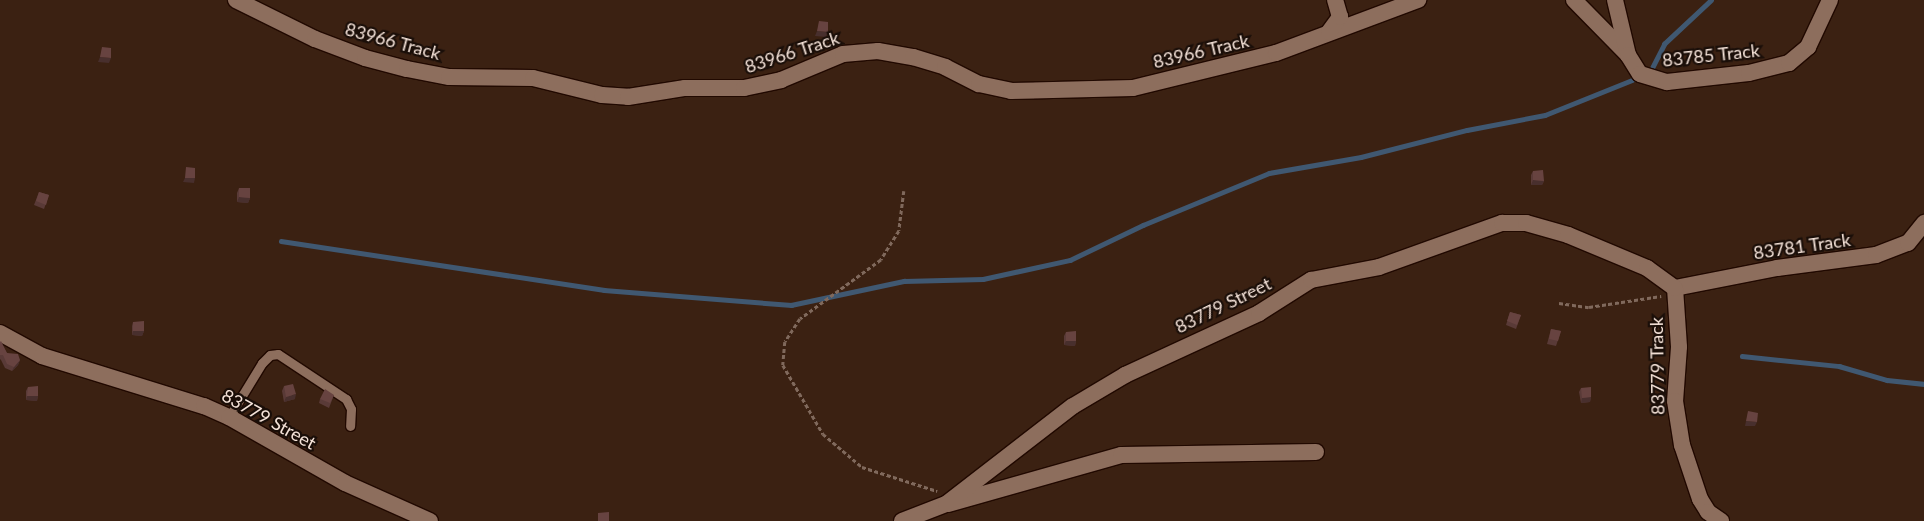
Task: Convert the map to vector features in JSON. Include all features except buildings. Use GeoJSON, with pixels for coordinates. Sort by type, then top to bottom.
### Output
{"type":"FeatureCollection","features":[{"type":"Feature","properties":{"kind":"street","name":"83966 Track"},"geometry":{"type":"LineString","coordinates":[[236,0],[315,39],[365,58],[407,69],[448,77],[533,78],[628,98],[685,88],[744,88],[782,80],[843,54],[878,51],[914,57],[945,67],[979,84],[1011,91],[1133,88],[1276,53],[1418,0]]}},
{"type":"Feature","properties":{"kind":"street"},"geometry":{"type":"LineString","coordinates":[[1329,32],[1340,17],[1336,0]]}},
{"type":"Feature","properties":{"kind":"street"},"geometry":{"type":"LineString","coordinates":[[1574,0],[1628,55]]}},
{"type":"Feature","properties":{"kind":"street","name":"83785 Track"},"geometry":{"type":"LineString","coordinates":[[1614,0],[1628,55],[1640,74],[1667,82],[1774,68],[1789,63],[1808,47],[1830,0]]}},
{"type":"Feature","properties":{"kind":"street","name":"83781 Track"},"geometry":{"type":"LineString","coordinates":[[1675,291],[1777,268],[1876,255],[1908,243],[1924,222]]}},
{"type":"Feature","properties":{"kind":"street","name":"83779 Street"},"geometry":{"type":"LineString","coordinates":[[902,521],[950,501],[1073,406],[1125,375],[1259,313],[1311,280],[1379,267],[1469,233],[1502,223],[1526,223],[1546,228],[1647,268],[1675,291]]}},
{"type":"Feature","properties":{"kind":"street","name":"83779 Track"},"geometry":{"type":"LineString","coordinates":[[1675,291],[1679,347],[1675,401],[1682,444],[1700,499],[1708,512],[1721,521]]}},
{"type":"Feature","properties":{"kind":"street","name":"83779 Street"},"geometry":{"type":"LineString","coordinates":[[0,333],[42,356],[204,406],[229,417],[345,483],[430,521]]}},
{"type":"Feature","properties":{"kind":"street"},"geometry":{"type":"LineString","coordinates":[[950,501],[1121,455],[1316,452]]}},
{"type":"Feature","properties":{"kind":"lane"},"geometry":{"type":"LineString","coordinates":[[229,417],[262,363],[270,355],[278,354],[346,399],[351,409],[350,426]]}},
{"type":"Feature","properties":{"kind":"path"},"geometry":{"type":"LineString","coordinates":[[904,191],[899,231],[881,260],[800,319],[786,342],[783,365],[823,434],[862,467],[950,501]]}},
{"type":"Feature","properties":{"kind":"path"},"geometry":{"type":"LineString","coordinates":[[1559,303],[1589,307],[1675,291]]}},
{"type":"Feature","properties":{"kind":"waterway"},"geometry":{"type":"LineString","coordinates":[[1651,70],[1664,44],[1711,0]]}},
{"type":"Feature","properties":{"kind":"waterway"},"geometry":{"type":"LineString","coordinates":[[281,241],[604,290],[791,305],[904,281],[983,279],[1070,260],[1143,225],[1269,173],[1361,157],[1467,130],[1545,115],[1632,80]]}},
{"type":"Feature","properties":{"kind":"waterway"},"geometry":{"type":"LineString","coordinates":[[1742,356],[1839,366],[1887,380],[1924,384]]}}]}
